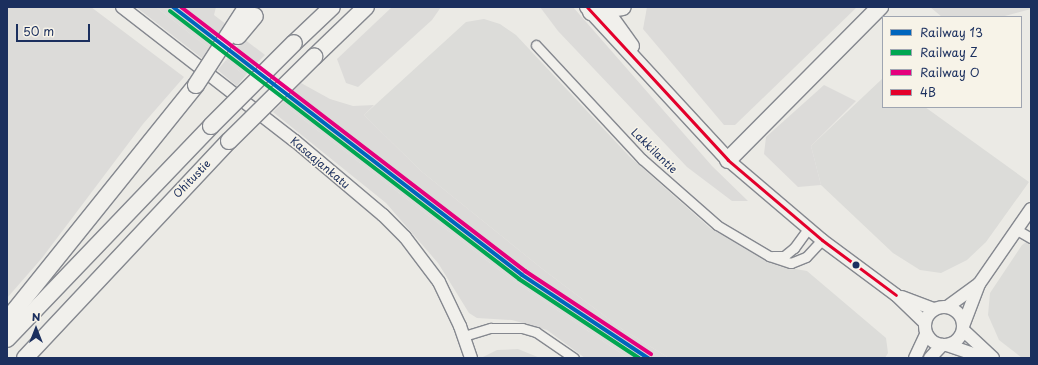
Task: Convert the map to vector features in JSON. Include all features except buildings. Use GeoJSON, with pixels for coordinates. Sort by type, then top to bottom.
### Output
{"type":"FeatureCollection","features":[{"type":"Feature","properties":{"kind":"highway"},"geometry":{"type":"LineString","coordinates":[[7,339],[210,126],[332,7]]}},
{"type":"Feature","properties":{"kind":"highway","name":"Ohitustie"},"geometry":{"type":"LineString","coordinates":[[25,358],[229,141],[366,7]]}},
{"type":"Feature","properties":{"kind":"highway"},"geometry":{"type":"LineString","coordinates":[[728,160],[880,7]]}},
{"type":"Feature","properties":{"kind":"highway"},"geometry":{"type":"LineString","coordinates":[[7,320],[182,103],[253,9]]}},
{"type":"Feature","properties":{"kind":"main road"},"geometry":{"type":"LineString","coordinates":[[603,9],[657,83],[728,160]]}},
{"type":"Feature","properties":{"kind":"street","name":"Kasaajankatu"},"geometry":{"type":"LineString","coordinates":[[122,7],[295,141],[383,215],[425,262],[450,302],[471,358]]}},
{"type":"Feature","properties":{"kind":"street","name":"Lakkilantie"},"geometry":{"type":"LineString","coordinates":[[536,46],[642,159],[717,225],[769,256],[791,263],[801,261],[822,240]]}},
{"type":"Feature","properties":{"kind":"street"},"geometry":{"type":"LineString","coordinates":[[728,160],[822,240],[896,295],[925,329],[933,342],[984,358]]}},
{"type":"Feature","properties":{"kind":"street"},"geometry":{"type":"LineString","coordinates":[[930,358],[945,345],[956,341],[963,328],[979,284],[1031,209]]}},
{"type":"Feature","properties":{"kind":"street"},"geometry":{"type":"LineString","coordinates":[[769,256],[784,256],[794,248],[808,228]]}},
{"type":"Feature","properties":{"kind":"street"},"geometry":{"type":"LineString","coordinates":[[1017,230],[1031,238]]}},
{"type":"Feature","properties":{"kind":"street"},"geometry":{"type":"LineString","coordinates":[[896,295],[934,309],[947,307],[979,284]]}},
{"type":"Feature","properties":{"kind":"street"},"geometry":{"type":"LineString","coordinates":[[947,307],[957,311],[963,328],[993,358]]}},
{"type":"Feature","properties":{"kind":"street"},"geometry":{"type":"LineString","coordinates":[[915,358],[934,309]]}},
{"type":"Feature","properties":{"kind":"street"},"geometry":{"type":"LineString","coordinates":[[464,336],[491,328],[522,328],[543,336],[574,358]]}},
{"type":"Feature","properties":{"kind":"shaded area"},"geometry":{"type":"Polygon","coordinates":[[[7,7],[91,7],[184,77],[143,124],[42,258],[7,298],[7,7]]]}},
{"type":"Feature","properties":{"kind":"shaded area"},"geometry":{"type":"Polygon","coordinates":[[[136,7],[156,7],[210,49],[203,59],[136,7]]]}},
{"type":"Feature","properties":{"kind":"shaded area"},"geometry":{"type":"Polygon","coordinates":[[[156,7],[181,7],[219,36],[210,49],[156,7]]]}},
{"type":"Feature","properties":{"kind":"shaded area"},"geometry":{"type":"Polygon","coordinates":[[[181,7],[216,7],[214,15],[227,25],[219,36],[181,7]]]}},
{"type":"Feature","properties":{"kind":"shaded area"},"geometry":{"type":"Polygon","coordinates":[[[392,7],[441,7],[432,20],[358,87],[346,83],[337,59],[392,7]]]}},
{"type":"Feature","properties":{"kind":"shaded area"},"geometry":{"type":"Polygon","coordinates":[[[540,7],[573,7],[712,166],[748,201],[732,201],[687,167],[558,31],[540,7]]]}},
{"type":"Feature","properties":{"kind":"shaded area"},"geometry":{"type":"Polygon","coordinates":[[[647,7],[857,7],[735,125],[724,125],[643,29],[647,7]]]}},
{"type":"Feature","properties":{"kind":"shaded area"},"geometry":{"type":"Polygon","coordinates":[[[930,7],[1031,7],[1031,9],[1005,16],[941,16],[930,7]]]}},
{"type":"Feature","properties":{"kind":"shaded area"},"geometry":{"type":"Polygon","coordinates":[[[484,19],[500,24],[516,35],[629,156],[710,228],[779,266],[807,271],[886,338],[888,353],[885,358],[669,358],[622,329],[545,271],[421,171],[364,115],[466,22],[484,19]]]}},
{"type":"Feature","properties":{"kind":"shaded area"},"geometry":{"type":"Polygon","coordinates":[[[244,39],[265,55],[256,64],[235,49],[244,39]]]}},
{"type":"Feature","properties":{"kind":"shaded area"},"geometry":{"type":"Polygon","coordinates":[[[235,49],[256,64],[245,76],[226,60],[235,49]]]}},
{"type":"Feature","properties":{"kind":"shaded area"},"geometry":{"type":"Polygon","coordinates":[[[226,60],[245,76],[237,86],[218,70],[226,60]]]}},
{"type":"Feature","properties":{"kind":"shaded area"},"geometry":{"type":"Polygon","coordinates":[[[882,79],[882,108],[926,108],[1029,182],[986,242],[967,260],[941,273],[920,270],[893,253],[821,185],[811,146],[882,79]]]}},
{"type":"Feature","properties":{"kind":"shaded area"},"geometry":{"type":"Polygon","coordinates":[[[301,83],[330,99],[353,106],[374,105],[364,115],[421,171],[545,271],[622,329],[669,358],[653,358],[492,247],[292,93],[301,83]]]}},
{"type":"Feature","properties":{"kind":"shaded area"},"geometry":{"type":"Polygon","coordinates":[[[824,85],[856,101],[811,146],[821,185],[798,187],[764,154],[766,137],[824,85]]]}},
{"type":"Feature","properties":{"kind":"shaded area"},"geometry":{"type":"Polygon","coordinates":[[[292,93],[492,247],[653,358],[628,358],[507,276],[282,103],[292,93]]]}},
{"type":"Feature","properties":{"kind":"shaded area"},"geometry":{"type":"Polygon","coordinates":[[[282,103],[507,276],[628,358],[585,358],[547,330],[512,320],[477,318],[469,313],[438,263],[386,203],[273,112],[282,103]]]}},
{"type":"Feature","properties":{"kind":"shaded area"},"geometry":{"type":"Polygon","coordinates":[[[1031,239],[1031,358],[1022,358],[999,340],[988,315],[990,293],[1022,245],[1031,239]]]}},
{"type":"Feature","properties":{"kind":"shaded area"},"geometry":{"type":"Polygon","coordinates":[[[518,349],[540,358],[481,358],[497,350],[518,349]]]}},
{"type":"Feature","properties":{"kind":"rail line","name":"13"},"geometry":{"type":"LineString","coordinates":[[173,7],[522,275],[648,358]]}},
{"type":"Feature","properties":{"kind":"rail line","name":"O"},"geometry":{"type":"LineString","coordinates":[[181,7],[525,271],[651,354]]}},
{"type":"Feature","properties":{"kind":"rail line","name":"Z"},"geometry":{"type":"LineString","coordinates":[[170,11],[519,279],[639,358]]}},
{"type":"Feature","properties":{"kind":"transit line","name":"4B"},"geometry":{"type":"LineString","coordinates":[[587,7],[728,160],[822,240],[896,295]]}}]}
